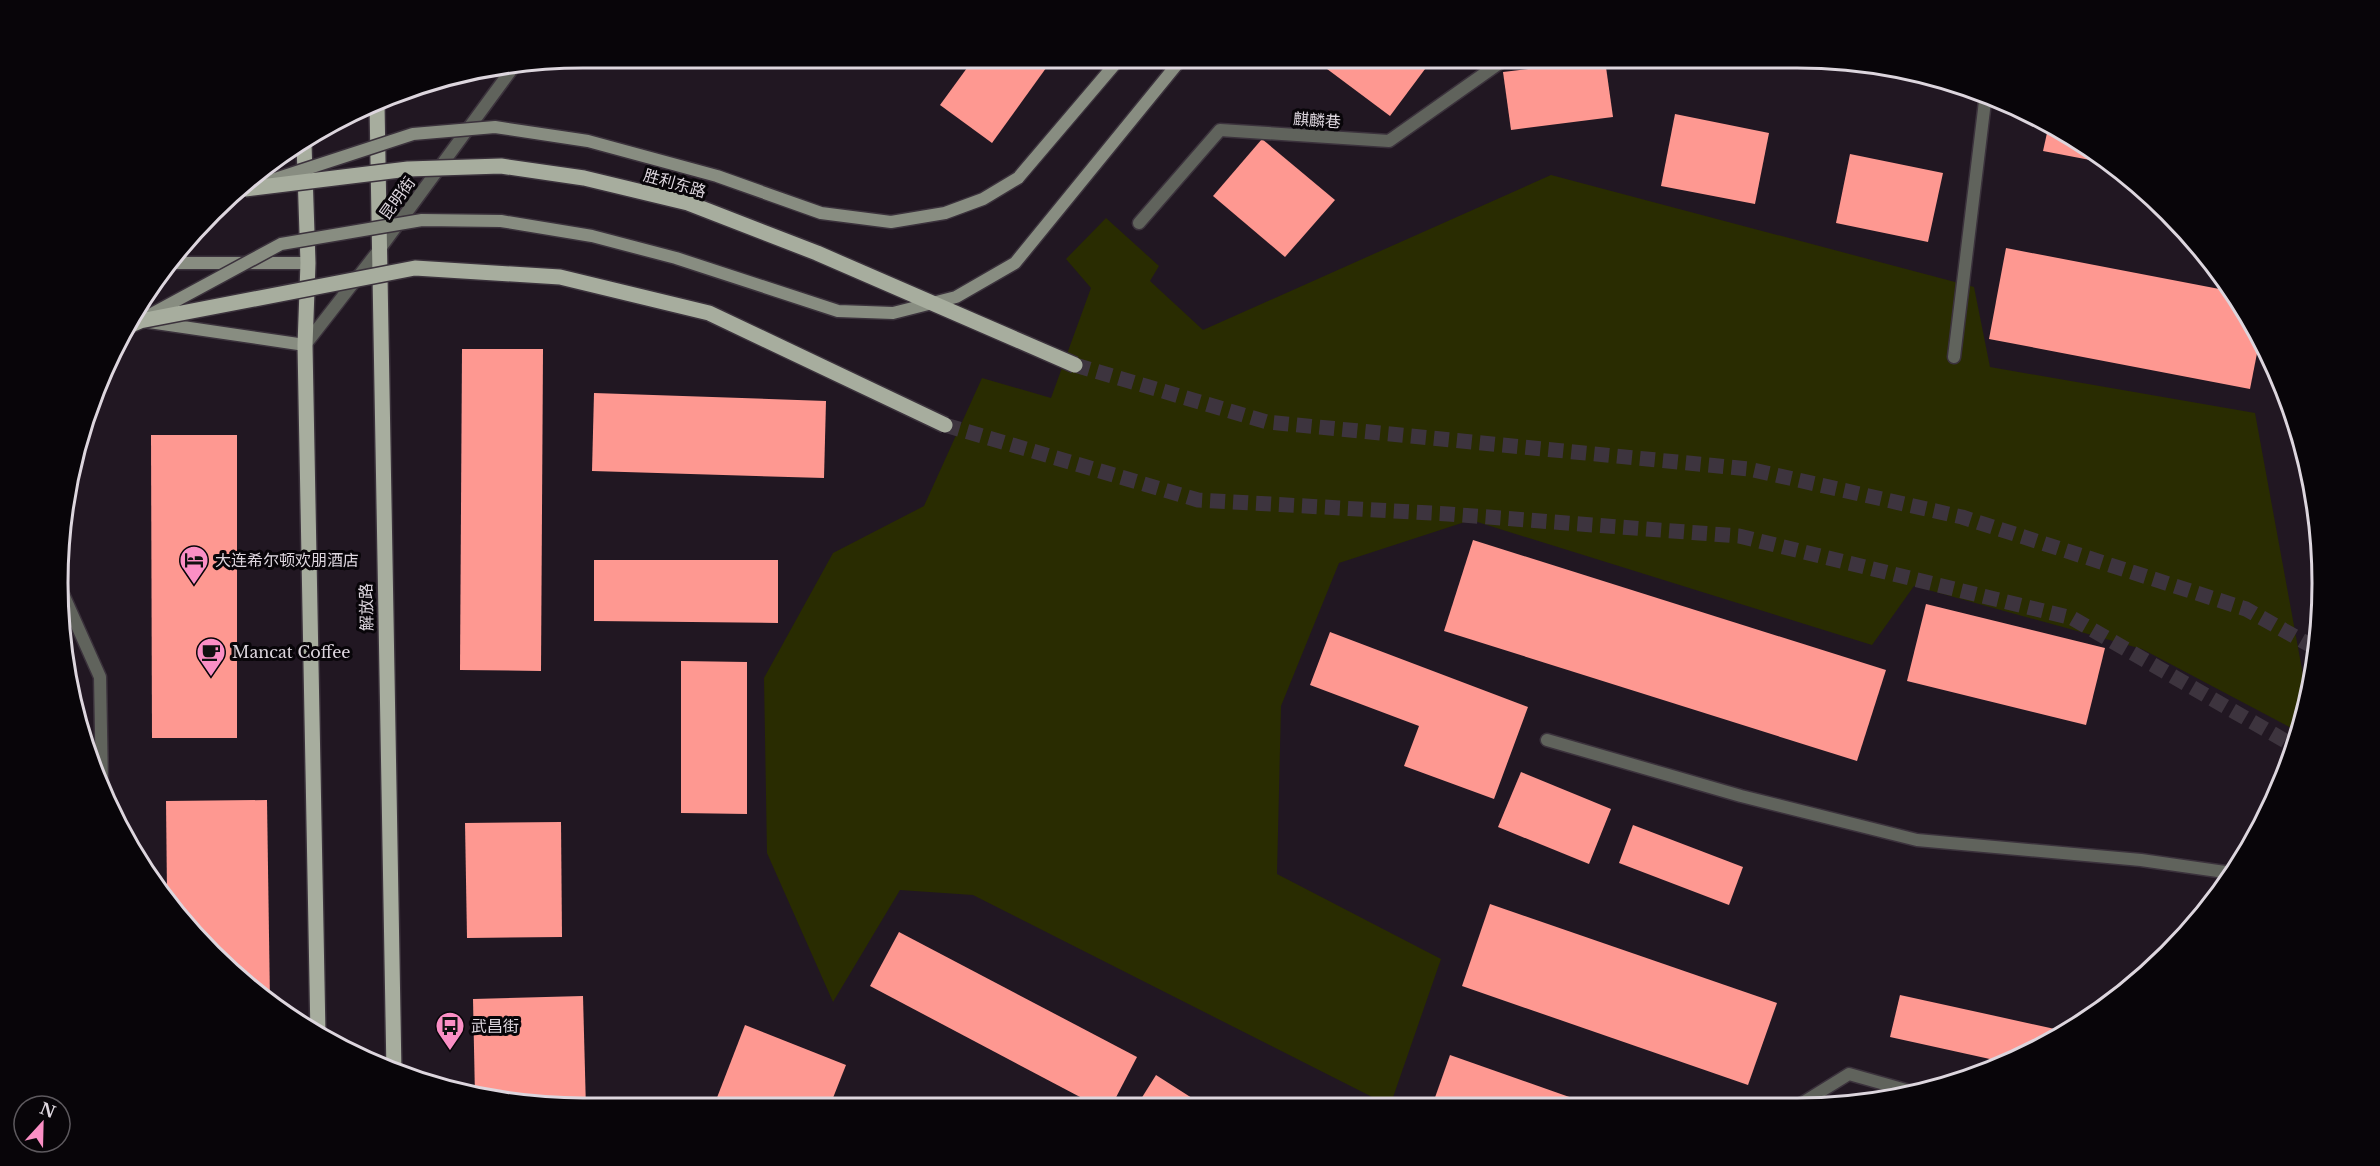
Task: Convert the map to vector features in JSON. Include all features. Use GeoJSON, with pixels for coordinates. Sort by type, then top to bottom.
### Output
{"type":"FeatureCollection","features":[{"type":"Feature","properties":{"kind":"main road"},"geometry":{"type":"LineString","coordinates":[[253,187],[413,134],[495,127],[588,141],[717,176],[821,213],[891,222],[945,213],[984,199],[1018,178],[1112,68]]}},
{"type":"Feature","properties":{"kind":"main road"},"geometry":{"type":"LineString","coordinates":[[142,317],[281,244],[422,219],[501,221],[592,236],[676,258],[838,311],[893,313],[956,297],[1015,263],[1174,68]]}},
{"type":"Feature","properties":{"kind":"main road","name":"解放路"},"geometry":{"type":"LineString","coordinates":[[377,111],[394,1062]]}},
{"type":"Feature","properties":{"kind":"main road"},"geometry":{"type":"LineString","coordinates":[[304,150],[308,263],[305,345],[318,1025]]}},
{"type":"Feature","properties":{"kind":"main road","name":"胜利东路"},"geometry":{"type":"LineString","coordinates":[[249,190],[420,169],[501,166],[584,178],[699,207],[817,253],[1075,365]]}},
{"type":"Feature","properties":{"kind":"main road"},"geometry":{"type":"LineString","coordinates":[[179,263],[308,263]]}},
{"type":"Feature","properties":{"kind":"main road"},"geometry":{"type":"LineString","coordinates":[[140,321],[415,268],[560,277],[709,313],[945,425]]}},
{"type":"Feature","properties":{"kind":"main road"},"geometry":{"type":"LineString","coordinates":[[138,323],[305,345]]}},
{"type":"Feature","properties":{"kind":"street","name":"麒麟巷"},"geometry":{"type":"LineString","coordinates":[[1139,223],[1220,130],[1389,141],[1492,68]]}},
{"type":"Feature","properties":{"kind":"street","name":"昆明街"},"geometry":{"type":"LineString","coordinates":[[305,345],[379,250],[509,73]]}},
{"type":"Feature","properties":{"kind":"street"},"geometry":{"type":"LineString","coordinates":[[1954,357],[1985,103]]}},
{"type":"Feature","properties":{"kind":"street"},"geometry":{"type":"LineString","coordinates":[[69,607],[100,677],[102,766]]}},
{"type":"Feature","properties":{"kind":"street"},"geometry":{"type":"LineString","coordinates":[[1547,740],[1741,796],[1917,840],[2141,860],[2224,872]]}},
{"type":"Feature","properties":{"kind":"street"},"geometry":{"type":"LineString","coordinates":[[1811,1098],[1849,1074],[1900,1088]]}},
{"type":"Feature","properties":{"kind":"green space"},"geometry":{"type":"Polygon","coordinates":[[[1551,175],[1974,287],[1990,367],[2255,413],[2304,679],[2291,728],[2142,649],[1914,586],[1872,645],[1471,520],[1339,563],[1281,706],[1277,874],[1441,959],[1393,1098],[1374,1098],[973,895],[900,890],[833,1002],[767,853],[764,678],[833,553],[924,506],[982,378],[1051,398],[1091,288],[1066,259],[1106,218],[1159,266],[1150,281],[1203,330],[1551,175]]]}},
{"type":"Feature","properties":{"kind":"building"},"geometry":{"type":"Polygon","coordinates":[[[967,68],[1046,68],[992,143],[940,105],[967,68]]]}},
{"type":"Feature","properties":{"kind":"building"},"geometry":{"type":"Polygon","coordinates":[[[1326,68],[1426,68],[1390,116],[1326,68]]]}},
{"type":"Feature","properties":{"kind":"building"},"geometry":{"type":"Polygon","coordinates":[[[1537,68],[1606,68],[1613,117],[1511,130],[1503,72],[1537,68]]]}},
{"type":"Feature","properties":{"kind":"building"},"geometry":{"type":"Polygon","coordinates":[[[1675,114],[1769,133],[1755,204],[1661,186],[1675,114]]]}},
{"type":"Feature","properties":{"kind":"building"},"geometry":{"type":"Polygon","coordinates":[[[2047,133],[2092,160],[2043,151],[2047,133]]]}},
{"type":"Feature","properties":{"kind":"building"},"geometry":{"type":"Polygon","coordinates":[[[1262,139],[1335,200],[1285,257],[1213,196],[1262,139]]]}},
{"type":"Feature","properties":{"kind":"building"},"geometry":{"type":"Polygon","coordinates":[[[1850,154],[1943,173],[1928,242],[1836,223],[1850,154]]]}},
{"type":"Feature","properties":{"kind":"building"},"geometry":{"type":"Polygon","coordinates":[[[2006,248],[2220,289],[2257,352],[2250,389],[1989,339],[2006,248]]]}},
{"type":"Feature","properties":{"kind":"building"},"geometry":{"type":"Polygon","coordinates":[[[462,349],[543,349],[541,671],[460,670],[462,349]]]}},
{"type":"Feature","properties":{"kind":"building"},"geometry":{"type":"Polygon","coordinates":[[[594,393],[826,401],[824,478],[592,471],[594,393]]]}},
{"type":"Feature","properties":{"kind":"building","name":"大连希尔顿欢朋酒店"},"geometry":{"type":"Polygon","coordinates":[[[151,435],[237,435],[237,738],[152,738],[151,435]]]}},
{"type":"Feature","properties":{"kind":"building"},"geometry":{"type":"Polygon","coordinates":[[[1473,540],[1886,670],[1857,761],[1444,631],[1473,540]]]}},
{"type":"Feature","properties":{"kind":"building"},"geometry":{"type":"Polygon","coordinates":[[[594,560],[778,560],[778,623],[594,621],[594,560]]]}},
{"type":"Feature","properties":{"kind":"building"},"geometry":{"type":"Polygon","coordinates":[[[1926,604],[2105,648],[2086,725],[1907,681],[1926,604]]]}},
{"type":"Feature","properties":{"kind":"building"},"geometry":{"type":"Polygon","coordinates":[[[1330,632],[1528,707],[1494,799],[1404,766],[1419,726],[1310,685],[1330,632]]]}},
{"type":"Feature","properties":{"kind":"building"},"geometry":{"type":"Polygon","coordinates":[[[681,661],[747,662],[747,814],[681,813],[681,661]]]}},
{"type":"Feature","properties":{"kind":"building"},"geometry":{"type":"Polygon","coordinates":[[[1521,772],[1611,809],[1589,864],[1498,827],[1521,772]]]}},
{"type":"Feature","properties":{"kind":"building"},"geometry":{"type":"Polygon","coordinates":[[[267,800],[270,993],[218,948],[167,887],[166,801],[267,800]]]}},
{"type":"Feature","properties":{"kind":"building"},"geometry":{"type":"Polygon","coordinates":[[[561,822],[562,937],[467,938],[465,823],[561,822]]]}},
{"type":"Feature","properties":{"kind":"building"},"geometry":{"type":"Polygon","coordinates":[[[1633,825],[1743,867],[1729,905],[1619,863],[1633,825]]]}},
{"type":"Feature","properties":{"kind":"building"},"geometry":{"type":"Polygon","coordinates":[[[1490,904],[1777,1003],[1748,1085],[1462,986],[1490,904]]]}},
{"type":"Feature","properties":{"kind":"building"},"geometry":{"type":"Polygon","coordinates":[[[899,932],[1137,1057],[1116,1098],[1082,1098],[870,986],[899,932]]]}},
{"type":"Feature","properties":{"kind":"building"},"geometry":{"type":"Polygon","coordinates":[[[1900,995],[2055,1029],[1992,1060],[1890,1037],[1900,995]]]}},
{"type":"Feature","properties":{"kind":"building"},"geometry":{"type":"Polygon","coordinates":[[[583,996],[586,1098],[516,1094],[475,1087],[473,999],[583,996]]]}},
{"type":"Feature","properties":{"kind":"building"},"geometry":{"type":"Polygon","coordinates":[[[745,1025],[846,1065],[833,1098],[717,1098],[745,1025]]]}},
{"type":"Feature","properties":{"kind":"building"},"geometry":{"type":"Polygon","coordinates":[[[1450,1055],[1572,1098],[1435,1098],[1450,1055]]]}},
{"type":"Feature","properties":{"kind":"building"},"geometry":{"type":"Polygon","coordinates":[[[1156,1075],[1192,1098],[1142,1098],[1156,1075]]]}},
{"type":"Feature","properties":{"kind":"tunnel"},"geometry":{"type":"LineString","coordinates":[[1075,365],[1267,422],[1749,469],[1962,517],[2246,609],[2309,644]]}},
{"type":"Feature","properties":{"kind":"tunnel"},"geometry":{"type":"LineString","coordinates":[[945,425],[1198,500],[1448,514],[1739,536],[2072,618],[2287,742]]}},
{"type":"Feature","properties":{"kind":"place","name":"大连希尔顿欢朋酒店"},"geometry":{"type":"Point","coordinates":[194,586]}},
{"type":"Feature","properties":{"kind":"place","name":"Mancat Coffee"},"geometry":{"type":"Point","coordinates":[211,678]}},
{"type":"Feature","properties":{"kind":"place","name":"武昌街"},"geometry":{"type":"Point","coordinates":[450,1052]}}]}
